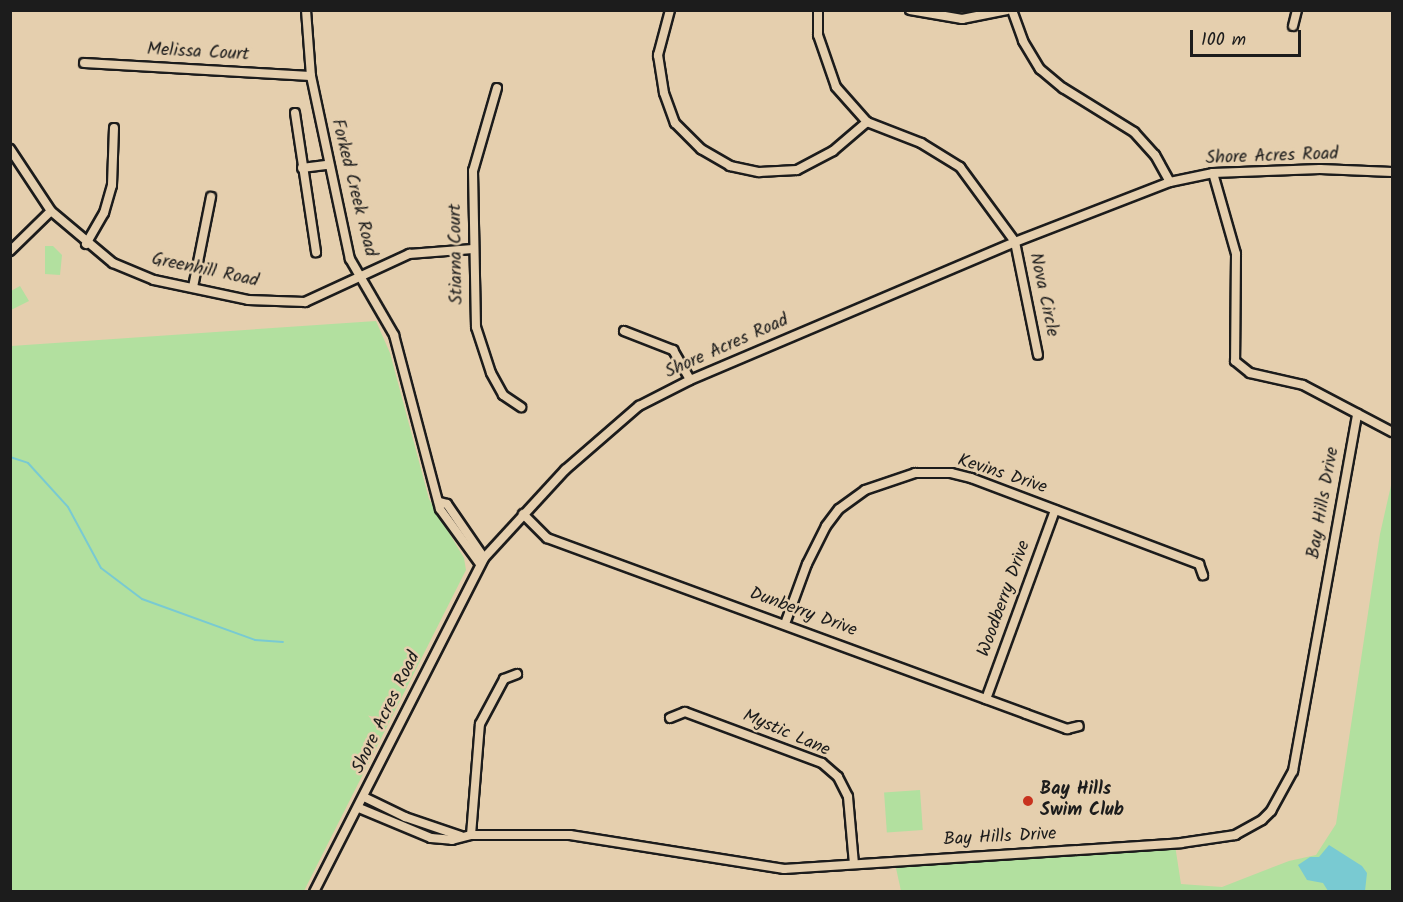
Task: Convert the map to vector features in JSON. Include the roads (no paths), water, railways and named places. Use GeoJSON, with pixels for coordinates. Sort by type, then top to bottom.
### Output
{"type":"FeatureCollection","features":[{"type":"Feature","properties":{"kind":"street","name":"Forked Creek Road"},"geometry":{"type":"LineString","coordinates":[[306,10],[311,76],[328,165],[350,259],[394,335],[440,502],[454,532],[482,561]]}},
{"type":"Feature","properties":{"kind":"street"},"geometry":{"type":"LineString","coordinates":[[670,10],[658,55],[664,93],[675,123],[701,149],[730,166],[759,172],[797,170],[833,152],[867,122]]}},
{"type":"Feature","properties":{"kind":"street"},"geometry":{"type":"LineString","coordinates":[[818,10],[818,35],[826,64],[836,87],[867,122],[921,143],[960,167],[1015,242]]}},
{"type":"Feature","properties":{"kind":"street"},"geometry":{"type":"LineString","coordinates":[[910,10],[962,19],[1009,10],[1023,41],[1040,69],[1063,88],[1134,132],[1155,155],[1170,182]]}},
{"type":"Feature","properties":{"kind":"street"},"geometry":{"type":"LineString","coordinates":[[1293,26],[1297,10]]}},
{"type":"Feature","properties":{"kind":"street","name":"Melissa Court"},"geometry":{"type":"LineString","coordinates":[[84,63],[311,76]]}},
{"type":"Feature","properties":{"kind":"street","name":"Stiarna Court"},"geometry":{"type":"LineString","coordinates":[[497,88],[473,171],[476,327],[491,373],[503,395],[521,407]]}},
{"type":"Feature","properties":{"kind":"street"},"geometry":{"type":"LineString","coordinates":[[295,113],[316,252]]}},
{"type":"Feature","properties":{"kind":"street"},"geometry":{"type":"LineString","coordinates":[[86,244],[104,213],[112,185],[114,128]]}},
{"type":"Feature","properties":{"kind":"street","name":"Greenhill Road"},"geometry":{"type":"LineString","coordinates":[[10,149],[51,211],[86,244],[113,263],[144,275],[248,300],[305,302],[410,254],[473,249]]}},
{"type":"Feature","properties":{"kind":"street"},"geometry":{"type":"LineString","coordinates":[[302,168],[328,165]]}},
{"type":"Feature","properties":{"kind":"street","name":"Shore Acres Road"},"geometry":{"type":"LineString","coordinates":[[314,891],[364,797],[482,561],[523,514],[615,425],[639,406],[690,380],[1015,242],[1170,182],[1213,173],[1320,169],[1392,172]]}},
{"type":"Feature","properties":{"kind":"street"},"geometry":{"type":"LineString","coordinates":[[1213,173],[1236,254],[1235,361],[1250,373],[1297,382],[1392,432]]}},
{"type":"Feature","properties":{"kind":"street"},"geometry":{"type":"LineString","coordinates":[[193,287],[211,197]]}},
{"type":"Feature","properties":{"kind":"street"},"geometry":{"type":"LineString","coordinates":[[11,250],[51,211]]}},
{"type":"Feature","properties":{"kind":"street","name":"Nova Circle"},"geometry":{"type":"LineString","coordinates":[[1015,242],[1038,355]]}},
{"type":"Feature","properties":{"kind":"street"},"geometry":{"type":"LineString","coordinates":[[624,331],[674,350],[690,380]]}},
{"type":"Feature","properties":{"kind":"street","name":"Bay Hills Drive"},"geometry":{"type":"LineString","coordinates":[[364,797],[405,817],[466,835],[570,834],[784,868],[1215,840],[1235,835],[1262,820],[1279,800],[1293,771],[1357,414]]}},
{"type":"Feature","properties":{"kind":"street","name":"Kevins Drive"},"geometry":{"type":"LineString","coordinates":[[785,624],[825,526],[848,501],[884,481],[915,473],[951,473],[1199,564],[1203,575]]}},
{"type":"Feature","properties":{"kind":"street","name":"Woodberry Drive"},"geometry":{"type":"LineString","coordinates":[[986,699],[1055,510]]}},
{"type":"Feature","properties":{"kind":"street","name":"Dunberry Drive"},"geometry":{"type":"LineString","coordinates":[[523,514],[547,538],[1067,729],[1079,726]]}},
{"type":"Feature","properties":{"kind":"street"},"geometry":{"type":"LineString","coordinates":[[466,835],[480,724],[504,679],[517,674]]}},
{"type":"Feature","properties":{"kind":"street","name":"Mystic Lane"},"geometry":{"type":"LineString","coordinates":[[669,718],[685,712],[822,763],[838,777],[848,797],[854,864]]}},
{"type":"Feature","properties":{"kind":"street","name":"Bay Hills Drive"},"geometry":{"type":"LineString","coordinates":[[358,808],[432,838],[452,840],[466,835]]}},
{"type":"Feature","properties":{"kind":"water"},"geometry":{"type":"Polygon","coordinates":[[[1329,845],[1362,866],[1367,873],[1365,891],[1328,891],[1323,883],[1307,880],[1298,865],[1310,857],[1319,857],[1329,845]]]}},
{"type":"Feature","properties":{"kind":"waterway"},"geometry":{"type":"LineString","coordinates":[[10,457],[28,463],[68,507],[101,568],[142,599],[255,640],[283,642]]}},
{"type":"Feature","properties":{"kind":"place","name":"Bay Hills Swim Club"},"geometry":{"type":"Point","coordinates":[1028,801]}}]}
